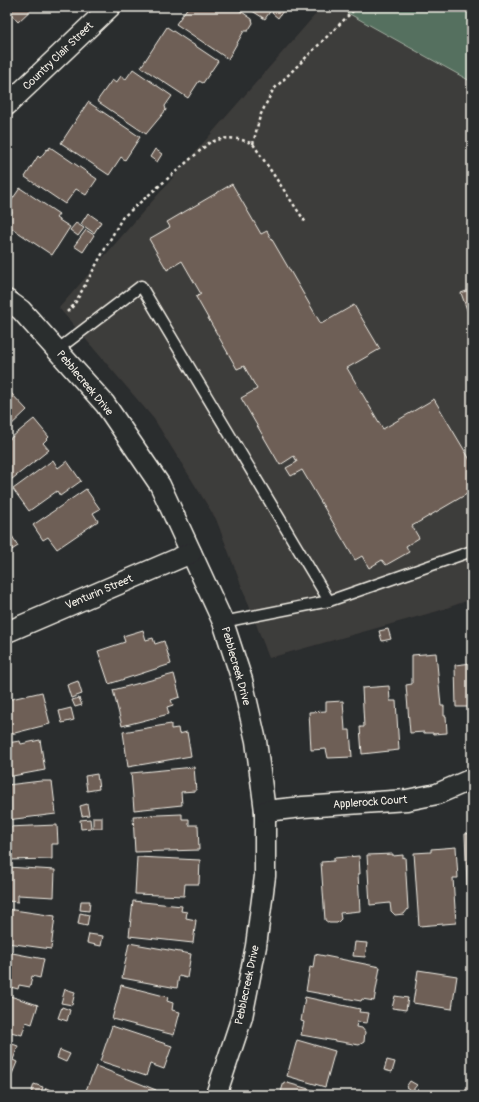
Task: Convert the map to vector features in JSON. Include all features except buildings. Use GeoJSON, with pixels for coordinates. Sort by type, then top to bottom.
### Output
{"type":"FeatureCollection","features":[{"type":"Feature","properties":{"kind":"street","name":"Country Clair Street"},"geometry":{"type":"LineString","coordinates":[[7,105],[110,7]]}},
{"type":"Feature","properties":{"kind":"street","name":"Pebblecreek Drive"},"geometry":{"type":"LineString","coordinates":[[7,300],[21,310],[105,404],[160,485],[224,622],[246,695],[256,741],[265,811],[265,876],[256,946],[242,1017],[216,1095]]}},
{"type":"Feature","properties":{"kind":"street","name":"Venturin Street"},"geometry":{"type":"LineString","coordinates":[[7,632],[191,553]]}},
{"type":"Feature","properties":{"kind":"street","name":"Applerock Court"},"geometry":{"type":"LineString","coordinates":[[265,811],[407,800],[437,794],[472,779]]}},
{"type":"Feature","properties":{"kind":"lane"},"geometry":{"type":"LineString","coordinates":[[57,350],[141,286],[329,600]]}},
{"type":"Feature","properties":{"kind":"lane"},"geometry":{"type":"LineString","coordinates":[[224,622],[329,600],[472,552]]}},
{"type":"Feature","properties":{"kind":"path"},"geometry":{"type":"LineString","coordinates":[[253,144],[260,116],[273,90],[357,7]]}},
{"type":"Feature","properties":{"kind":"path"},"geometry":{"type":"LineString","coordinates":[[67,312],[74,305],[122,218],[209,143],[222,138],[239,138],[253,144],[306,223]]}},
{"type":"Feature","properties":{"kind":"shaded area"},"geometry":{"type":"Polygon","coordinates":[[[322,7],[337,7],[472,82],[472,599],[438,611],[269,658],[216,519],[154,419],[59,308],[322,7]]]}},
{"type":"Feature","properties":{"kind":"green space"},"geometry":{"type":"Polygon","coordinates":[[[337,7],[472,7],[472,82],[337,7]]]}}]}
